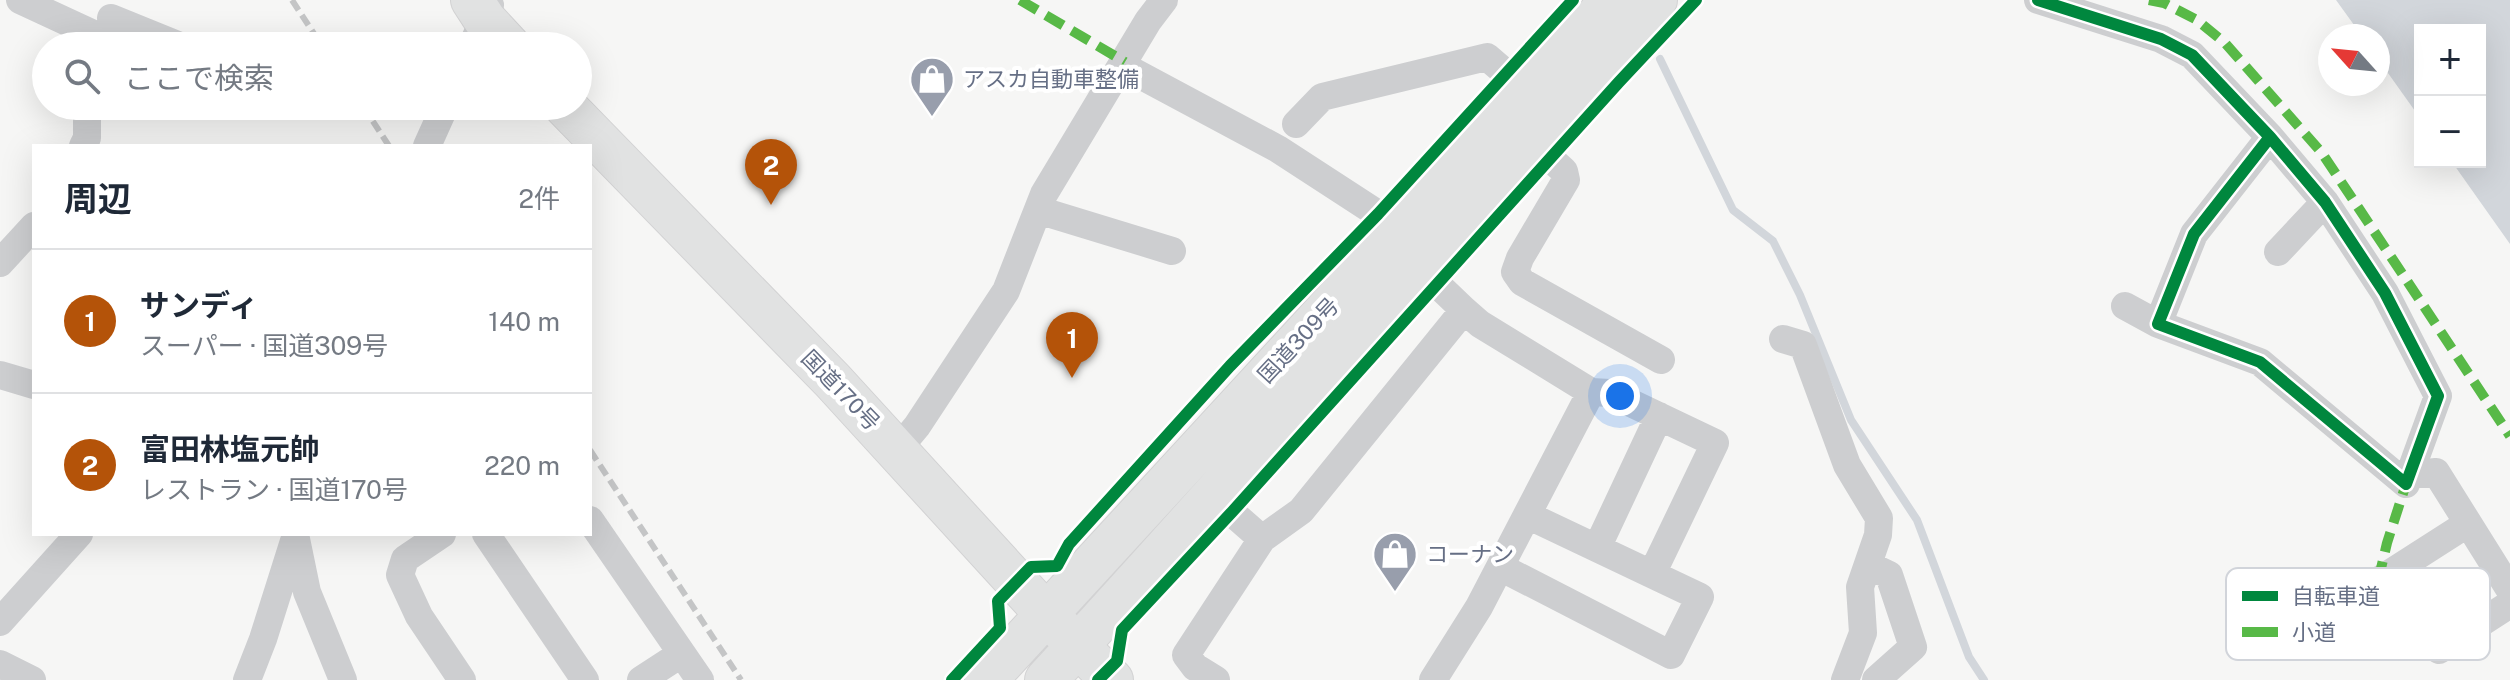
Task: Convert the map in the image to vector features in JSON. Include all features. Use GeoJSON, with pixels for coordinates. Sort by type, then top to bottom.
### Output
{"type":"FeatureCollection","features":[{"type":"Feature","properties":{"kind":"highway","name":"国道309号"},"geometry":{"type":"LineString","coordinates":[[1046,680],[1213,496],[1528,92],[1612,0]]}},
{"type":"Feature","properties":{"kind":"highway","name":"国道309号"},"geometry":{"type":"LineString","coordinates":[[986,680],[1045,613],[1406,250],[1529,139],[1656,0]]}},
{"type":"Feature","properties":{"kind":"highway","name":"国道170号"},"geometry":{"type":"LineString","coordinates":[[579,120],[897,450],[1045,613],[1112,680]]}},
{"type":"Feature","properties":{"kind":"street"},"geometry":{"type":"LineString","coordinates":[[20,0],[107,27]]}},
{"type":"Feature","properties":{"kind":"street"},"geometry":{"type":"LineString","coordinates":[[897,450],[917,426],[1006,291],[1044,194],[1148,21],[1164,0]]}},
{"type":"Feature","properties":{"kind":"street"},"geometry":{"type":"LineString","coordinates":[[2038,0],[2161,39],[2192,55],[2270,137],[2325,202],[2385,293],[2438,396],[2406,484],[2260,362],[2158,324],[2125,306]]}},
{"type":"Feature","properties":{"kind":"street"},"geometry":{"type":"LineString","coordinates":[[1296,124],[1322,97],[1487,57],[1528,92]]}},
{"type":"Feature","properties":{"kind":"street"},"geometry":{"type":"LineString","coordinates":[[1123,66],[1278,149],[1378,214],[1406,250],[1480,324],[1591,392],[1610,393],[1715,443],[1652,574]]}},
{"type":"Feature","properties":{"kind":"street"},"geometry":{"type":"LineString","coordinates":[[84,144],[87,120]]}},
{"type":"Feature","properties":{"kind":"street"},"geometry":{"type":"LineString","coordinates":[[428,144],[439,120]]}},
{"type":"Feature","properties":{"kind":"street"},"geometry":{"type":"LineString","coordinates":[[2158,324],[2194,234],[2270,137]]}},
{"type":"Feature","properties":{"kind":"street"},"geometry":{"type":"LineString","coordinates":[[1529,139],[1564,171],[1566,180],[1520,258],[1515,272],[1522,282],[1661,360]]}},
{"type":"Feature","properties":{"kind":"street"},"geometry":{"type":"LineString","coordinates":[[2278,252],[2325,202]]}},
{"type":"Feature","properties":{"kind":"street"},"geometry":{"type":"LineString","coordinates":[[1038,210],[1172,251]]}},
{"type":"Feature","properties":{"kind":"street"},"geometry":{"type":"LineString","coordinates":[[0,263],[32,228]]}},
{"type":"Feature","properties":{"kind":"street"},"geometry":{"type":"LineString","coordinates":[[1216,680],[1195,667],[1186,655],[1262,539],[1301,511],[1464,310]]}},
{"type":"Feature","properties":{"kind":"street"},"geometry":{"type":"LineString","coordinates":[[1783,339],[1803,345],[1847,465],[1879,518],[1878,535],[1860,587],[1863,633],[1845,680]]}},
{"type":"Feature","properties":{"kind":"street"},"geometry":{"type":"LineString","coordinates":[[0,375],[32,384]]}},
{"type":"Feature","properties":{"kind":"street"},"geometry":{"type":"LineString","coordinates":[[1433,680],[1479,607],[1591,392]]}},
{"type":"Feature","properties":{"kind":"street"},"geometry":{"type":"LineString","coordinates":[[1597,548],[1659,416]]}},
{"type":"Feature","properties":{"kind":"street"},"geometry":{"type":"LineString","coordinates":[[2410,475],[2436,472],[2510,590]]}},
{"type":"Feature","properties":{"kind":"street"},"geometry":{"type":"LineString","coordinates":[[1213,496],[1262,539]]}},
{"type":"Feature","properties":{"kind":"street"},"geometry":{"type":"LineString","coordinates":[[1500,567],[1671,655],[1700,597],[1527,515]]}},
{"type":"Feature","properties":{"kind":"street"},"geometry":{"type":"LineString","coordinates":[[592,523],[700,680]]}},
{"type":"Feature","properties":{"kind":"street"},"geometry":{"type":"LineString","coordinates":[[2398,568],[2467,524]]}},
{"type":"Feature","properties":{"kind":"street"},"geometry":{"type":"LineString","coordinates":[[0,622],[77,536]]}},
{"type":"Feature","properties":{"kind":"street"},"geometry":{"type":"LineString","coordinates":[[247,680],[295,536]]}},
{"type":"Feature","properties":{"kind":"street"},"geometry":{"type":"LineString","coordinates":[[295,536],[307,592],[343,680]]}},
{"type":"Feature","properties":{"kind":"street"},"geometry":{"type":"LineString","coordinates":[[439,536],[405,559],[400,575],[419,616],[462,680]]}},
{"type":"Feature","properties":{"kind":"street"},"geometry":{"type":"LineString","coordinates":[[487,536],[585,680]]}},
{"type":"Feature","properties":{"kind":"street"},"geometry":{"type":"LineString","coordinates":[[1868,565],[1889,575],[1913,647],[1876,680]]}},
{"type":"Feature","properties":{"kind":"street"},"geometry":{"type":"LineString","coordinates":[[2490,617],[2510,604]]}},
{"type":"Feature","properties":{"kind":"street"},"geometry":{"type":"LineString","coordinates":[[641,680],[681,654]]}},
{"type":"Feature","properties":{"kind":"street"},"geometry":{"type":"LineString","coordinates":[[0,664],[32,680]]}},
{"type":"Feature","properties":{"kind":"shaded area"},"geometry":{"type":"Polygon","coordinates":[[[2336,0],[2510,0],[2510,244],[2456,168],[2486,168],[2486,24],[2414,24],[2414,110],[2390,76],[2390,24],[2353,24],[2336,0]]]}},
{"type":"Feature","properties":{"kind":"waterway"},"geometry":{"type":"LineString","coordinates":[[1660,59],[1733,210],[1773,241],[1800,295],[1851,420],[1917,520],[1969,657],[1984,680]]}},
{"type":"Feature","properties":{"kind":"railway"},"geometry":{"type":"LineString","coordinates":[[292,0],[313,32]]}},
{"type":"Feature","properties":{"kind":"railway"},"geometry":{"type":"LineString","coordinates":[[372,120],[388,144]]}},
{"type":"Feature","properties":{"kind":"railway"},"geometry":{"type":"LineString","coordinates":[[592,453],[741,680]]}},
{"type":"Feature","properties":{"kind":"marked path"},"geometry":{"type":"LineString","coordinates":[[1020,0],[1125,62]]}},
{"type":"Feature","properties":{"kind":"marked path"},"geometry":{"type":"LineString","coordinates":[[2149,0],[2164,3],[2197,20],[2225,43],[2322,153],[2510,436]]}},
{"type":"Feature","properties":{"kind":"marked path"},"geometry":{"type":"LineString","coordinates":[[2381,568],[2406,484]]}},
{"type":"Feature","properties":{"kind":"cycle path"},"geometry":{"type":"LineString","coordinates":[[952,680],[1000,628],[998,601],[1031,567],[1057,566],[1069,544],[1230,366],[1378,214],[1573,0]]}},
{"type":"Feature","properties":{"kind":"cycle path"},"geometry":{"type":"LineString","coordinates":[[1098,680],[1117,661],[1122,630],[1696,0]]}},
{"type":"Feature","properties":{"kind":"cycle path"},"geometry":{"type":"LineString","coordinates":[[2038,0],[2161,39],[2192,55],[2270,137],[2325,202],[2385,293],[2438,396],[2406,484],[2260,362],[2158,324],[2194,234],[2270,137]]}},
{"type":"Feature","properties":{"kind":"place","name":"アスカ自動車整備"},"geometry":{"type":"Point","coordinates":[932,118]}},
{"type":"Feature","properties":{"kind":"place","name":"富田林塩元帥"},"geometry":{"type":"Point","coordinates":[771,205]}},
{"type":"Feature","properties":{"kind":"place","name":"サンディ"},"geometry":{"type":"Point","coordinates":[1072,378]}},
{"type":"Feature","properties":{"kind":"place","name":"コーナン"},"geometry":{"type":"Point","coordinates":[1395,593]}}]}
